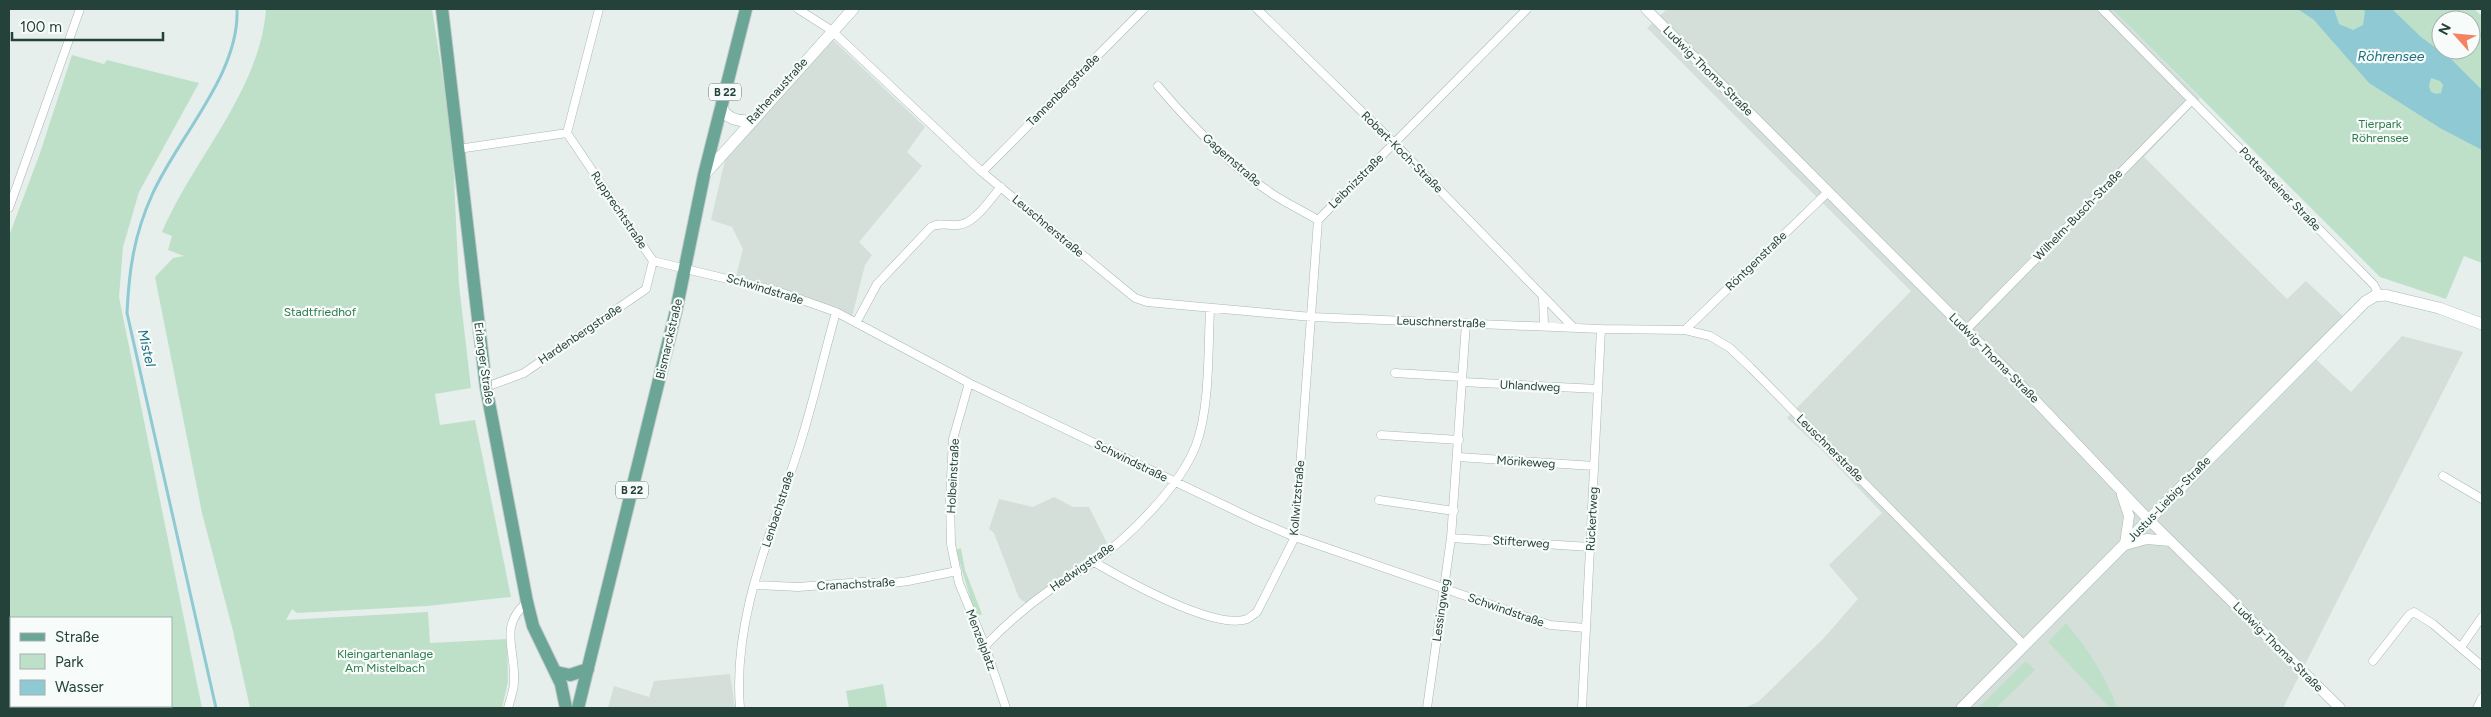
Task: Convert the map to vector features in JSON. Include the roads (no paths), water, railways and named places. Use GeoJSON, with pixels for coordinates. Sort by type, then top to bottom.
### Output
{"type":"FeatureCollection","features":[{"type":"Feature","properties":{"kind":"main road","name":"Erlanger Straße"},"geometry":{"type":"LineString","coordinates":[[442,9],[486,388],[527,602],[534,626],[556,672],[565,697],[566,708]]}},
{"type":"Feature","properties":{"kind":"main road","name":"Bismarckstraße"},"geometry":{"type":"LineString","coordinates":[[588,669],[685,267],[704,175],[746,9]]}},
{"type":"Feature","properties":{"kind":"main road","name":"Rathenaustraße"},"geometry":{"type":"LineString","coordinates":[[704,175],[831,30],[853,9]]}},
{"type":"Feature","properties":{"kind":"main road"},"geometry":{"type":"LineString","coordinates":[[721,106],[727,116],[733,120],[750,121]]}},
{"type":"Feature","properties":{"kind":"main road"},"geometry":{"type":"LineString","coordinates":[[2380,295],[2439,308],[2482,324]]}},
{"type":"Feature","properties":{"kind":"main road","name":"Justus-Liebig-Straße"},"geometry":{"type":"LineString","coordinates":[[1962,708],[2349,316],[2365,302],[2380,295]]}},
{"type":"Feature","properties":{"kind":"main road"},"geometry":{"type":"LineString","coordinates":[[556,672],[570,675],[588,669]]}},
{"type":"Feature","properties":{"kind":"main road","name":"B 22"},"geometry":{"type":"LineString","coordinates":[[578,708],[588,669]]}},
{"type":"Feature","properties":{"kind":"street"},"geometry":{"type":"LineString","coordinates":[[9,208],[80,9]]}},
{"type":"Feature","properties":{"kind":"street"},"geometry":{"type":"LineString","coordinates":[[458,148],[567,133],[598,9]]}},
{"type":"Feature","properties":{"kind":"street","name":"Leuschnerstraße"},"geometry":{"type":"LineString","coordinates":[[798,9],[831,30],[982,172],[1136,298],[1147,302],[1312,317],[1601,329],[1685,330],[1710,336],[1730,348],[2025,646]]}},
{"type":"Feature","properties":{"kind":"street","name":"Tannenbergstraße"},"geometry":{"type":"LineString","coordinates":[[982,172],[1144,9]]}},
{"type":"Feature","properties":{"kind":"street","name":"Robert-Koch-Straße"},"geometry":{"type":"LineString","coordinates":[[1257,9],[1394,143],[1573,327]]}},
{"type":"Feature","properties":{"kind":"street","name":"Leibnizstraße"},"geometry":{"type":"LineString","coordinates":[[1312,317],[1318,220],[1526,9]]}},
{"type":"Feature","properties":{"kind":"street","name":"Ludwig-Thoma-Straße"},"geometry":{"type":"LineString","coordinates":[[1646,9],[1966,330],[2148,519],[2340,708]]}},
{"type":"Feature","properties":{"kind":"street","name":"Pottensteiner Straße"},"geometry":{"type":"LineString","coordinates":[[2102,9],[2374,285],[2380,295]]}},
{"type":"Feature","properties":{"kind":"street","name":"Gagernstraße"},"geometry":{"type":"LineString","coordinates":[[1158,86],[1182,114],[1243,172],[1274,195],[1318,220]]}},
{"type":"Feature","properties":{"kind":"street","name":"Wilhelm-Busch-Straße"},"geometry":{"type":"LineString","coordinates":[[1966,330],[2192,100]]}},
{"type":"Feature","properties":{"kind":"street","name":"Rupprechtstraße"},"geometry":{"type":"LineString","coordinates":[[567,133],[653,260],[685,267]]}},
{"type":"Feature","properties":{"kind":"street"},"geometry":{"type":"LineString","coordinates":[[856,323],[877,284],[931,226],[935,224],[957,226],[970,222],[1001,187]]}},
{"type":"Feature","properties":{"kind":"street","name":"Röntgenstraße"},"geometry":{"type":"LineString","coordinates":[[1685,330],[1828,192]]}},
{"type":"Feature","properties":{"kind":"street","name":"Hardenbergstraße"},"geometry":{"type":"LineString","coordinates":[[486,388],[524,373],[646,289],[653,260]]}},
{"type":"Feature","properties":{"kind":"street","name":"Schwindstraße"},"geometry":{"type":"LineString","coordinates":[[685,267],[777,291],[836,312],[969,383],[1175,482],[1210,501],[1295,537],[1550,625],[1586,628]]}},
{"type":"Feature","properties":{"kind":"street"},"geometry":{"type":"LineString","coordinates":[[1543,298],[1544,326]]}},
{"type":"Feature","properties":{"kind":"street","name":"Hedwigstraße"},"geometry":{"type":"LineString","coordinates":[[984,646],[1012,618],[1051,589],[1094,562],[1124,537],[1175,482],[1197,443],[1204,412],[1210,309]]}},
{"type":"Feature","properties":{"kind":"street","name":"Lenbachstraße"},"geometry":{"type":"LineString","coordinates":[[740,708],[740,642],[754,585],[802,439],[836,312]]}},
{"type":"Feature","properties":{"kind":"street","name":"Kollwitzstraße"},"geometry":{"type":"LineString","coordinates":[[1094,562],[1162,598],[1208,614],[1240,620],[1248,618],[1257,612],[1295,537],[1312,317]]}},
{"type":"Feature","properties":{"kind":"street","name":"Lessingweg"},"geometry":{"type":"LineString","coordinates":[[1427,708],[1454,511],[1466,323]]}},
{"type":"Feature","properties":{"kind":"street","name":"Rückertweg"},"geometry":{"type":"LineString","coordinates":[[1582,708],[1601,329]]}},
{"type":"Feature","properties":{"kind":"street"},"geometry":{"type":"LineString","coordinates":[[1395,373],[1462,380]]}},
{"type":"Feature","properties":{"kind":"street","name":"Uhlandweg"},"geometry":{"type":"LineString","coordinates":[[1462,380],[1598,389]]}},
{"type":"Feature","properties":{"kind":"street","name":"Holbeinstraße"},"geometry":{"type":"LineString","coordinates":[[957,571],[951,544],[951,463],[953,439],[969,383]]}},
{"type":"Feature","properties":{"kind":"street"},"geometry":{"type":"LineString","coordinates":[[1381,435],[1459,440]]}},
{"type":"Feature","properties":{"kind":"street","name":"Mörikeweg"},"geometry":{"type":"LineString","coordinates":[[1458,457],[1594,466]]}},
{"type":"Feature","properties":{"kind":"street"},"geometry":{"type":"LineString","coordinates":[[2443,476],[2482,499]]}},
{"type":"Feature","properties":{"kind":"street"},"geometry":{"type":"LineString","coordinates":[[2118,488],[2129,516],[2125,545],[2147,539],[2170,541]]}},
{"type":"Feature","properties":{"kind":"street"},"geometry":{"type":"LineString","coordinates":[[1379,500],[1454,511]]}},
{"type":"Feature","properties":{"kind":"street","name":"Stifterweg"},"geometry":{"type":"LineString","coordinates":[[1451,538],[1590,547]]}},
{"type":"Feature","properties":{"kind":"street","name":"Cranachstraße"},"geometry":{"type":"LineString","coordinates":[[754,585],[798,588],[863,582],[885,584],[957,571]]}},
{"type":"Feature","properties":{"kind":"street","name":"Menzelplatz"},"geometry":{"type":"LineString","coordinates":[[957,571],[959,583],[1006,708]]}},
{"type":"Feature","properties":{"kind":"street"},"geometry":{"type":"LineString","coordinates":[[508,708],[514,682],[510,622],[515,612],[527,602]]}},
{"type":"Feature","properties":{"kind":"street"},"geometry":{"type":"LineString","coordinates":[[2373,661],[2409,615],[2414,612],[2421,615],[2482,666]]}},
{"type":"Feature","properties":{"kind":"street"},"geometry":{"type":"LineString","coordinates":[[2461,647],[2482,617]]}},
{"type":"Feature","properties":{"kind":"street"},"geometry":{"type":"LineString","coordinates":[[2478,708],[2482,698]]}},
{"type":"Feature","properties":{"kind":"water","name":"Röhrensee"},"geometry":{"type":"Polygon","coordinates":[[[2298,9],[2334,9],[2339,24],[2353,30],[2363,25],[2365,12],[2363,9],[2392,9],[2431,44],[2431,60],[2452,60],[2482,90],[2482,150],[2440,128],[2369,83],[2314,20],[2298,9]],[[2431,78],[2429,86],[2431,92],[2436,94],[2441,93],[2443,85],[2440,81],[2431,78]]]}},
{"type":"Feature","properties":{"kind":"waterway","name":"Mistel"},"geometry":{"type":"LineString","coordinates":[[216,708],[127,313],[129,282],[134,253],[146,210],[163,173],[218,81],[235,33],[237,9]]}},
{"type":"Feature","properties":{"kind":"park label","name":"Tierpark Röhrensee"},"geometry":{"type":"Point","coordinates":[2380,131]}},
{"type":"Feature","properties":{"kind":"park label","name":"Stadtfriedhof"},"geometry":{"type":"Point","coordinates":[320,312]}},
{"type":"Feature","properties":{"kind":"park label","name":"Kleingartenanlage Am Mistelbach"},"geometry":{"type":"Point","coordinates":[385,661]}}]}
